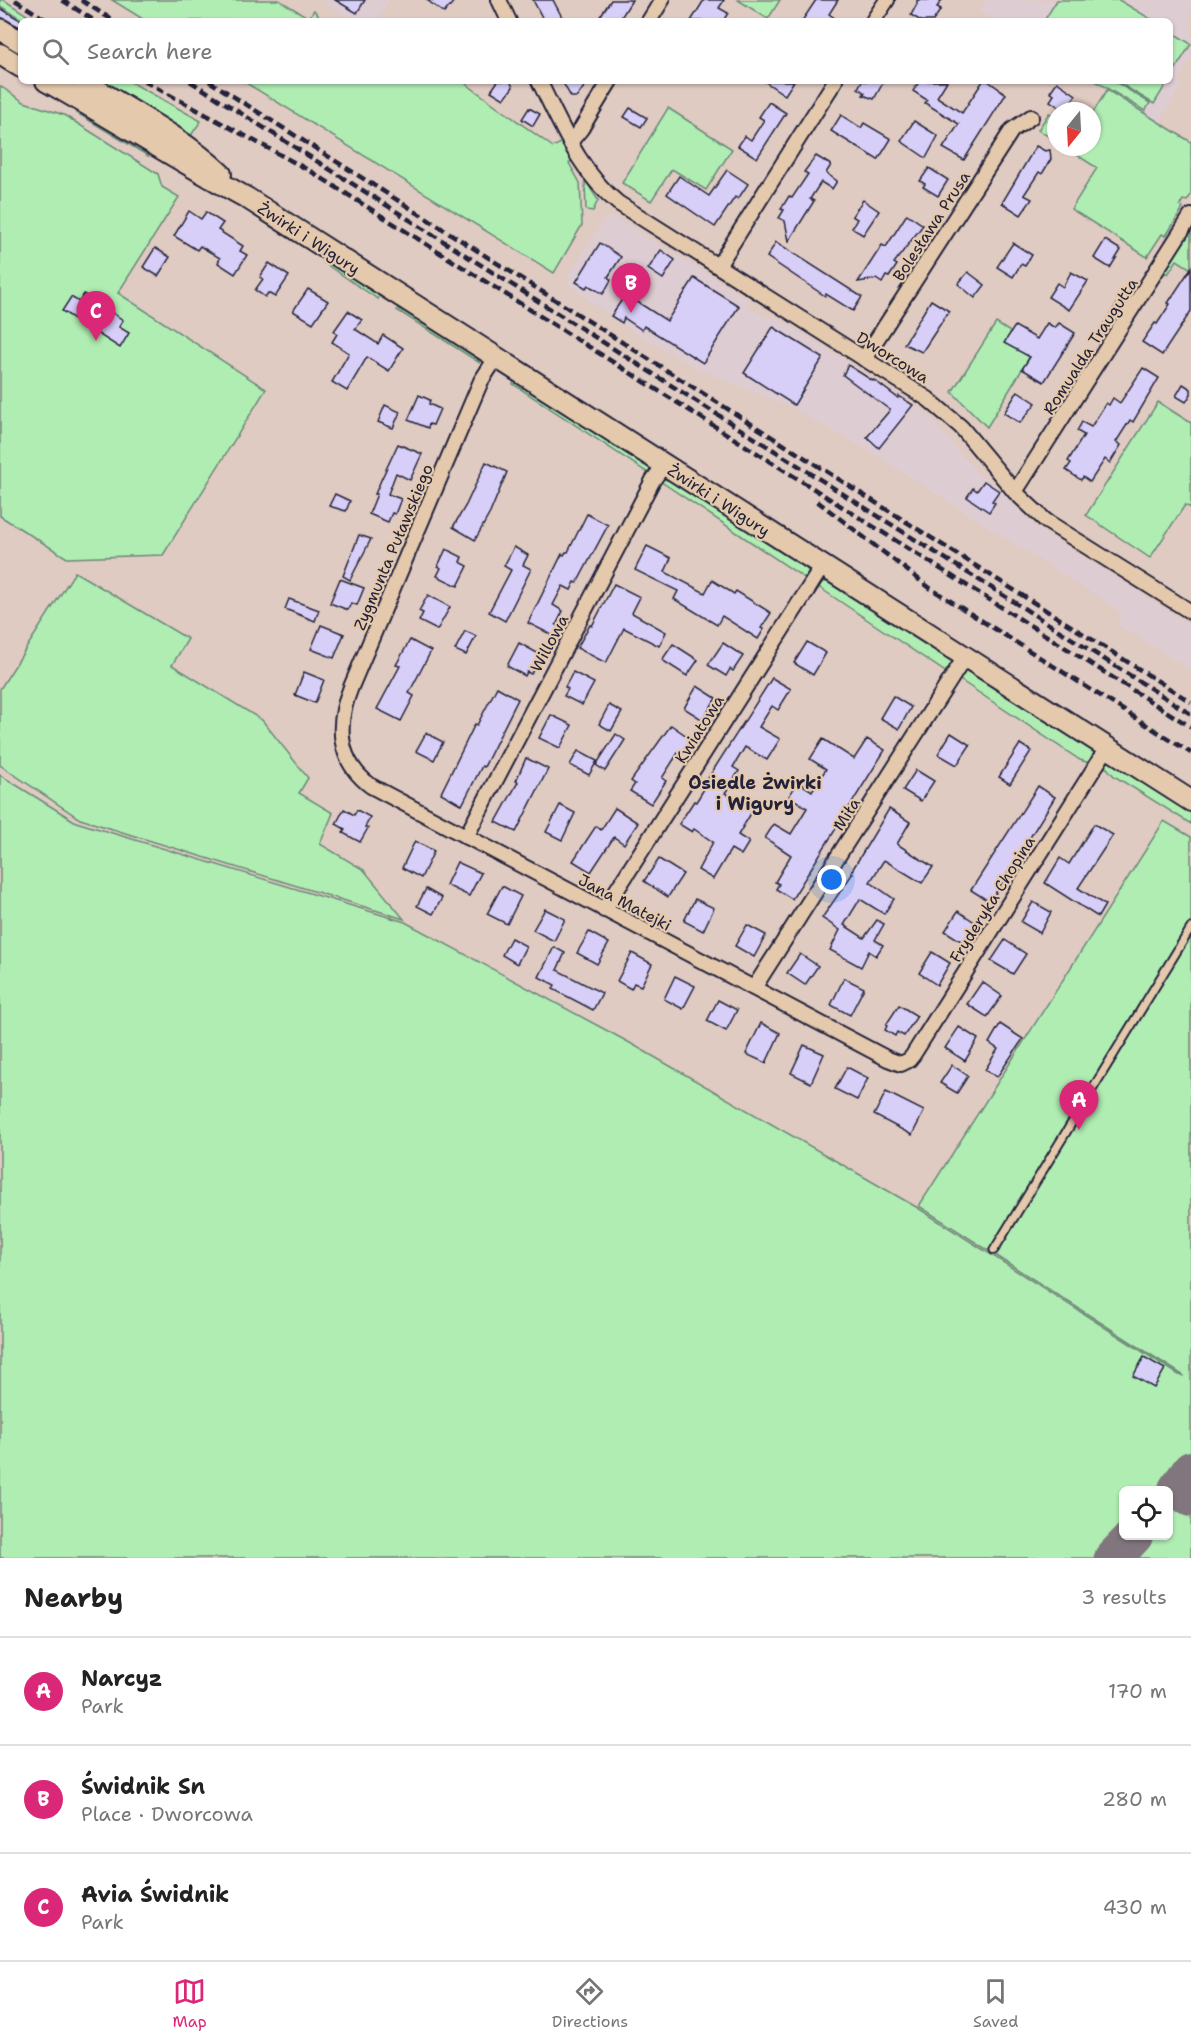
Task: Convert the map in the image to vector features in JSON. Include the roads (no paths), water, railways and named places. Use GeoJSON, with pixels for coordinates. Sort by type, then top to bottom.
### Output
{"type":"FeatureCollection","features":[{"type":"Feature","properties":{"kind":"main road"},"geometry":{"type":"LineString","coordinates":[[0,28],[18,40]]}},
{"type":"Feature","properties":{"kind":"main road"},"geometry":{"type":"LineString","coordinates":[[0,54],[18,65]]}},
{"type":"Feature","properties":{"kind":"main road"},"geometry":{"type":"LineString","coordinates":[[51,84],[247,198]]}},
{"type":"Feature","properties":{"kind":"main road"},"geometry":{"type":"LineString","coordinates":[[88,84],[209,162],[247,198]]}},
{"type":"Feature","properties":{"kind":"main road","name":"Żwirki i Wigury"},"geometry":{"type":"LineString","coordinates":[[247,198],[1191,801]]}},
{"type":"Feature","properties":{"kind":"street"},"geometry":{"type":"LineString","coordinates":[[499,0],[508,18]]}},
{"type":"Feature","properties":{"kind":"street"},"geometry":{"type":"LineString","coordinates":[[651,18],[662,0]]}},
{"type":"Feature","properties":{"kind":"street"},"geometry":{"type":"LineString","coordinates":[[875,18],[887,0]]}},
{"type":"Feature","properties":{"kind":"street","name":"Dworcowa"},"geometry":{"type":"LineString","coordinates":[[541,84],[591,176],[609,196],[632,213],[945,412],[984,453],[1015,492],[1046,521],[1191,612]]}},
{"type":"Feature","properties":{"kind":"street"},"geometry":{"type":"LineString","coordinates":[[571,141],[581,129],[608,84]]}},
{"type":"Feature","properties":{"kind":"street"},"geometry":{"type":"LineString","coordinates":[[718,266],[833,84]]}},
{"type":"Feature","properties":{"kind":"street","name":"Bolesława Prusa"},"geometry":{"type":"LineString","coordinates":[[864,359],[1012,130],[1031,117]]}},
{"type":"Feature","properties":{"kind":"street","name":"Romualda Traugutta"},"geometry":{"type":"LineString","coordinates":[[1015,492],[1191,216]]}},
{"type":"Feature","properties":{"kind":"street","name":"Zygmunta Puławskiego"},"geometry":{"type":"LineString","coordinates":[[346,753],[341,729],[346,698],[481,381],[496,358]]}},
{"type":"Feature","properties":{"kind":"street","name":"Willowa"},"geometry":{"type":"LineString","coordinates":[[466,837],[653,480],[664,465]]}},
{"type":"Feature","properties":{"kind":"street","name":"Kwiatowa"},"geometry":{"type":"LineString","coordinates":[[604,910],[822,567]]}},
{"type":"Feature","properties":{"kind":"street","name":"Miła"},"geometry":{"type":"LineString","coordinates":[[754,988],[965,657]]}},
{"type":"Feature","properties":{"kind":"street","name":"Fryderyka Chopina"},"geometry":{"type":"LineString","coordinates":[[901,1065],[914,1055],[1107,748]]}},
{"type":"Feature","properties":{"kind":"street","name":"Jana Matejki"},"geometry":{"type":"LineString","coordinates":[[346,753],[355,771],[371,786],[901,1065]]}},
{"type":"Feature","properties":{"kind":"lane"},"geometry":{"type":"LineString","coordinates":[[994,1250],[1191,928]]}},
{"type":"Feature","properties":{"kind":"railway"},"geometry":{"type":"LineString","coordinates":[[15,0],[43,18]]}},
{"type":"Feature","properties":{"kind":"railway"},"geometry":{"type":"LineString","coordinates":[[62,0],[90,18]]}},
{"type":"Feature","properties":{"kind":"railway"},"geometry":{"type":"LineString","coordinates":[[81,0],[109,18]]}},
{"type":"Feature","properties":{"kind":"railway"},"geometry":{"type":"LineString","coordinates":[[150,84],[312,172],[1191,727]]}},
{"type":"Feature","properties":{"kind":"railway"},"geometry":{"type":"LineString","coordinates":[[195,84],[1191,714]]}},
{"type":"Feature","properties":{"kind":"railway"},"geometry":{"type":"LineString","coordinates":[[214,84],[1191,702]]}},
{"type":"Feature","properties":{"kind":"railway"},"geometry":{"type":"LineString","coordinates":[[817,501],[930,588],[1191,753]]}},
{"type":"Feature","properties":{"kind":"place","name":"Świdnik Sn"},"geometry":{"type":"Point","coordinates":[631,313]}},
{"type":"Feature","properties":{"kind":"place","name":"Avia Świdnik"},"geometry":{"type":"Point","coordinates":[96,341]}},
{"type":"Feature","properties":{"kind":"place","name":"Narcyz"},"geometry":{"type":"Point","coordinates":[1079,1130]}},
{"type":"Feature","properties":{"kind":"district","name":"Osiedle Żwirki i Wigury"},"geometry":{"type":"Point","coordinates":[755,793]}}]}
